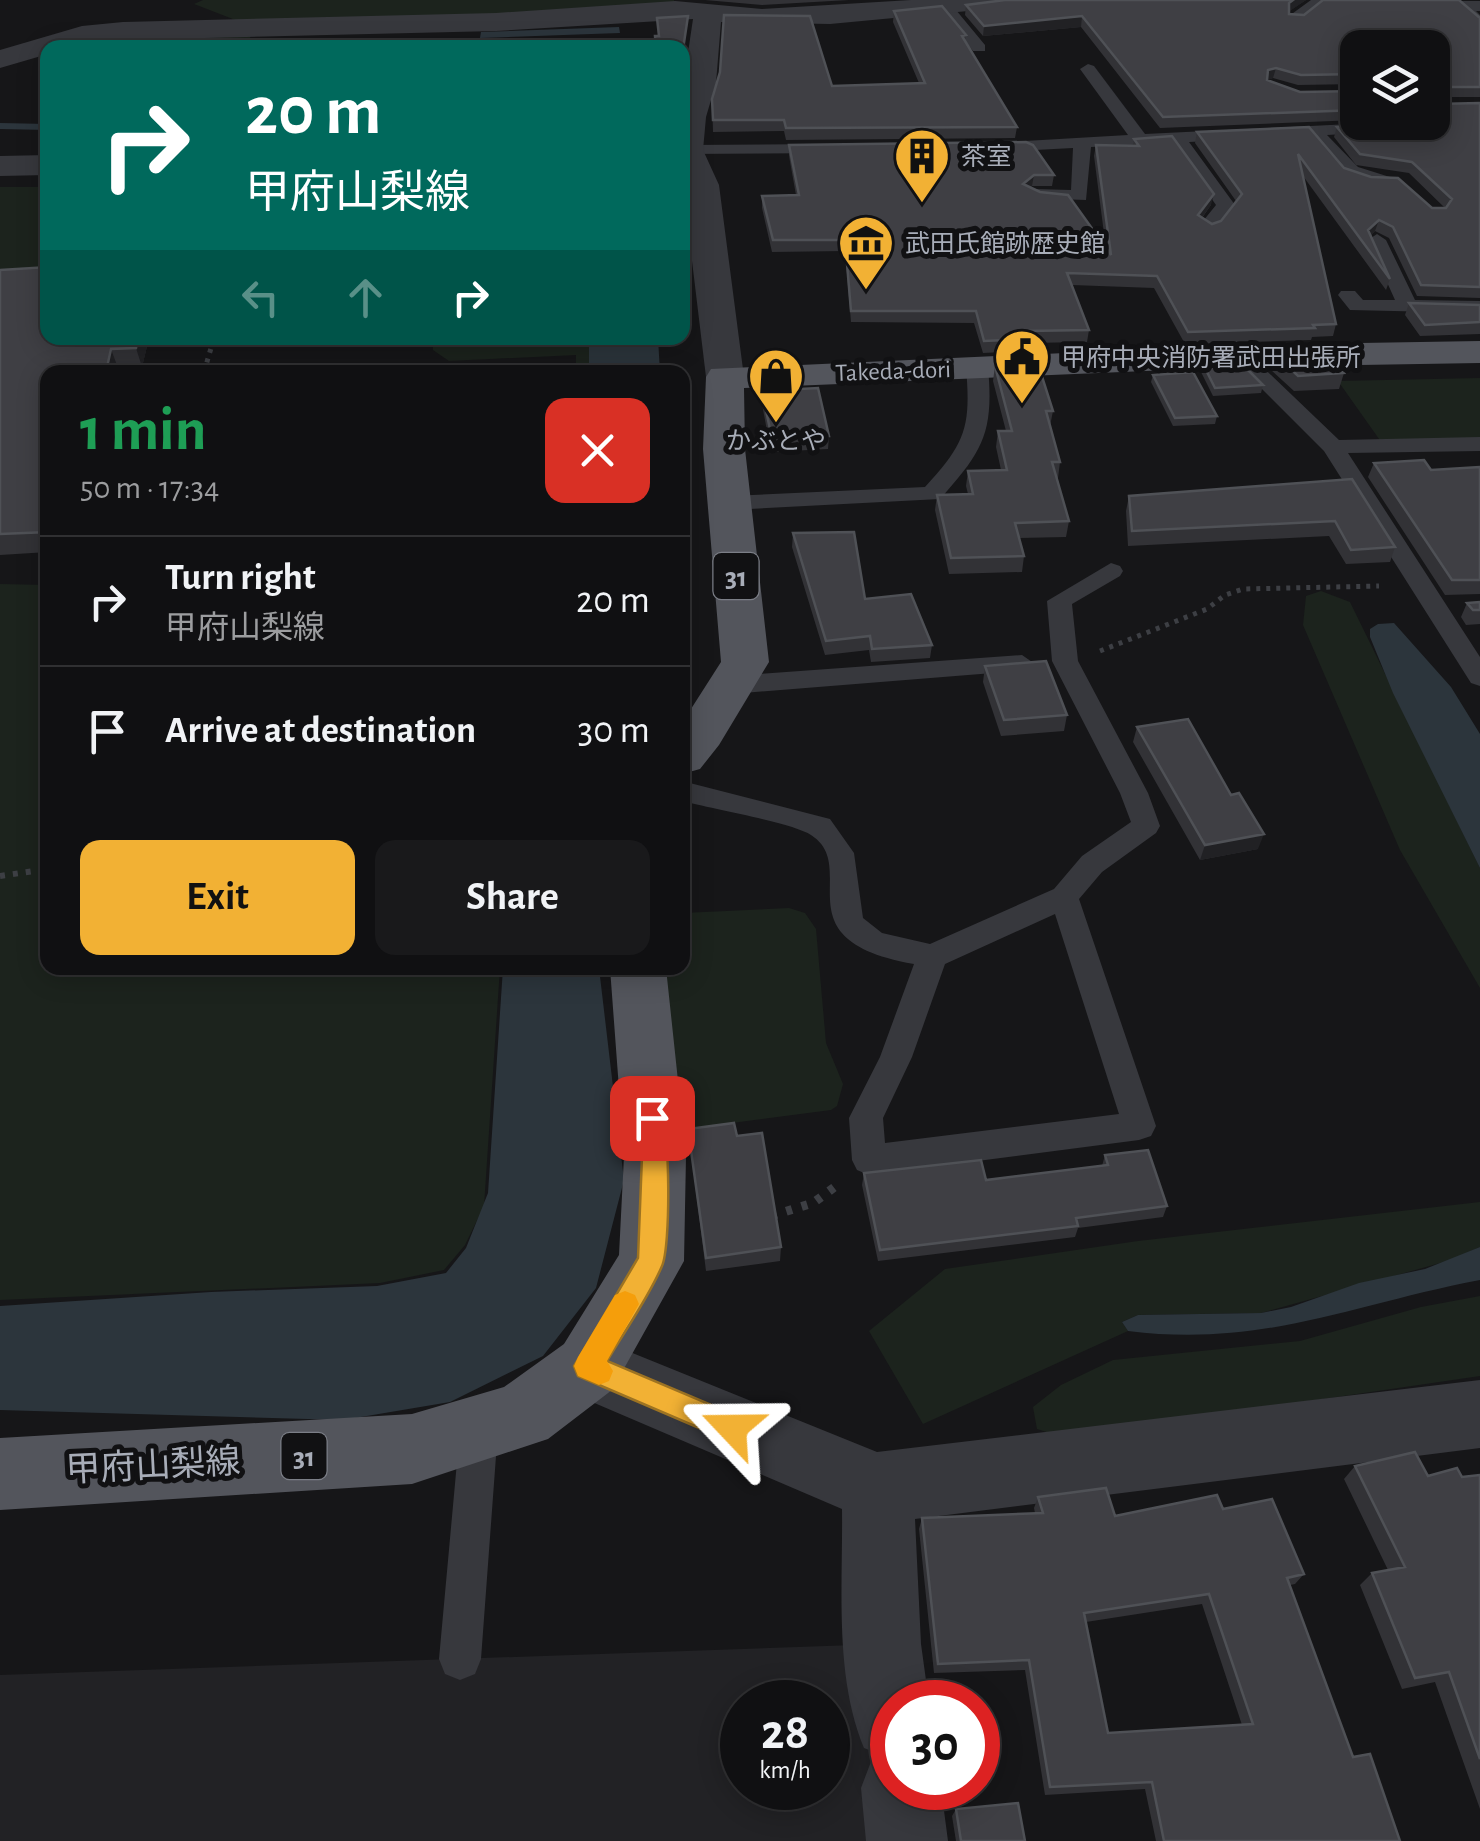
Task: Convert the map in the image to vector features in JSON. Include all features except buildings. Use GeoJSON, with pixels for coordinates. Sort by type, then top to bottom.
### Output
{"type":"FeatureCollection","features":[{"type":"Feature","properties":{"kind":"main road","name":"Takeda-dori"},"geometry":{"type":"LineString","coordinates":[[725,377],[1240,356],[1480,352]]}},
{"type":"Feature","properties":{"kind":"main road","name":"31"},"geometry":{"type":"LineString","coordinates":[[690,747],[745,662],[724,449],[725,377]]}},
{"type":"Feature","properties":{"kind":"main road","name":"甲府山梨線"},"geometry":{"type":"LineString","coordinates":[[0,1474],[412,1449],[523,1415],[588,1366],[651,1260],[655,1156],[639,975]]}},
{"type":"Feature","properties":{"kind":"street"},"geometry":{"type":"LineString","coordinates":[[65,40],[123,30],[496,22],[674,4],[708,14],[830,16],[1000,0]]}},
{"type":"Feature","properties":{"kind":"street"},"geometry":{"type":"LineString","coordinates":[[690,117],[701,83],[708,14]]}},
{"type":"Feature","properties":{"kind":"street"},"geometry":{"type":"LineString","coordinates":[[0,59],[40,47]]}},
{"type":"Feature","properties":{"kind":"street"},"geometry":{"type":"LineString","coordinates":[[690,154],[702,185],[725,377]]}},
{"type":"Feature","properties":{"kind":"street"},"geometry":{"type":"LineString","coordinates":[[0,166],[40,166]]}},
{"type":"Feature","properties":{"kind":"street"},"geometry":{"type":"LineString","coordinates":[[588,1366],[877,1488],[1480,1414]]}},
{"type":"Feature","properties":{"kind":"street"},"geometry":{"type":"LineString","coordinates":[[877,1488],[887,1680]]}},
{"type":"Feature","properties":{"kind":"street"},"geometry":{"type":"LineString","coordinates":[[903,1810],[907,1841]]}},
{"type":"Feature","properties":{"kind":"lane"},"geometry":{"type":"LineString","coordinates":[[1294,19],[1321,0]]}},
{"type":"Feature","properties":{"kind":"lane"},"geometry":{"type":"LineString","coordinates":[[954,4],[979,48]]}},
{"type":"Feature","properties":{"kind":"lane"},"geometry":{"type":"LineString","coordinates":[[1480,6],[1462,6],[1480,23]]}},
{"type":"Feature","properties":{"kind":"lane"},"geometry":{"type":"LineString","coordinates":[[1088,69],[1140,142]]}},
{"type":"Feature","properties":{"kind":"lane"},"geometry":{"type":"LineString","coordinates":[[976,148],[1340,128]]}},
{"type":"Feature","properties":{"kind":"lane"},"geometry":{"type":"LineString","coordinates":[[1313,129],[1348,172],[1369,180],[1402,182]]}},
{"type":"Feature","properties":{"kind":"lane"},"geometry":{"type":"LineString","coordinates":[[1177,138],[1226,205],[1208,226]]}},
{"type":"Feature","properties":{"kind":"lane"},"geometry":{"type":"LineString","coordinates":[[690,143],[841,148]]}},
{"type":"Feature","properties":{"kind":"lane"},"geometry":{"type":"LineString","coordinates":[[1034,194],[1080,196],[1082,144]]}},
{"type":"Feature","properties":{"kind":"lane"},"geometry":{"type":"LineString","coordinates":[[1376,240],[1407,305]]}},
{"type":"Feature","properties":{"kind":"lane"},"geometry":{"type":"LineString","coordinates":[[1348,296],[1357,306],[1480,307]]}},
{"type":"Feature","properties":{"kind":"lane"},"geometry":{"type":"LineString","coordinates":[[1240,356],[1333,447],[1480,677]]}},
{"type":"Feature","properties":{"kind":"lane"},"geometry":{"type":"LineString","coordinates":[[730,503],[932,494],[974,448],[982,413],[978,367]]}},
{"type":"Feature","properties":{"kind":"lane"},"geometry":{"type":"LineString","coordinates":[[1333,447],[1480,444]]}},
{"type":"Feature","properties":{"kind":"lane"},"geometry":{"type":"LineString","coordinates":[[690,793],[820,826],[836,843],[842,858],[846,915],[866,940],[932,956],[1064,898],[1092,864],[1146,826],[1134,793],[1066,662],[1059,602],[1112,571]]}},
{"type":"Feature","properties":{"kind":"lane"},"geometry":{"type":"LineString","coordinates":[[1437,608],[1466,606]]}},
{"type":"Feature","properties":{"kind":"lane"},"geometry":{"type":"LineString","coordinates":[[732,685],[1066,662]]}},
{"type":"Feature","properties":{"kind":"lane"},"geometry":{"type":"LineString","coordinates":[[932,956],[896,1057],[866,1118],[869,1160],[1139,1126],[1064,898]]}},
{"type":"Feature","properties":{"kind":"lane"},"geometry":{"type":"LineString","coordinates":[[460,1659],[479,1429]]}},
{"type":"Feature","properties":{"kind":"path"},"geometry":{"type":"LineString","coordinates":[[1066,662],[1206,609],[1225,595],[1244,589],[1423,585]]}},
{"type":"Feature","properties":{"kind":"path"},"geometry":{"type":"LineString","coordinates":[[0,876],[40,869]]}},
{"type":"Feature","properties":{"kind":"path"},"geometry":{"type":"LineString","coordinates":[[759,1218],[813,1203],[869,1160]]}},
{"type":"Feature","properties":{"kind":"shaded area"},"geometry":{"type":"Polygon","coordinates":[[[203,0],[674,0],[675,9],[256,28],[249,40],[80,40],[82,35],[251,26],[194,4],[203,0]]]}},
{"type":"Feature","properties":{"kind":"shaded area"},"geometry":{"type":"Polygon","coordinates":[[[619,27],[620,33],[480,38],[481,32],[619,27]]]}},
{"type":"Feature","properties":{"kind":"shaded area"},"geometry":{"type":"Polygon","coordinates":[[[0,187],[40,187],[40,272],[0,283],[0,187]]]}},
{"type":"Feature","properties":{"kind":"shaded area"},"geometry":{"type":"Polygon","coordinates":[[[433,345],[589,345],[589,365],[576,365],[576,355],[449,361],[433,350],[433,345]]]}},
{"type":"Feature","properties":{"kind":"shaded area"},"geometry":{"type":"Polygon","coordinates":[[[589,345],[658,345],[660,365],[589,365],[589,345]]]}},
{"type":"Feature","properties":{"kind":"shaded area"},"geometry":{"type":"Polygon","coordinates":[[[1480,378],[1480,444],[1384,446],[1338,381],[1480,378]]]}},
{"type":"Feature","properties":{"kind":"shaded area"},"geometry":{"type":"Polygon","coordinates":[[[0,584],[40,585],[40,975],[500,975],[484,1206],[465,1245],[444,1270],[380,1283],[0,1300],[0,584]]]}},
{"type":"Feature","properties":{"kind":"shaded area"},"geometry":{"type":"Polygon","coordinates":[[[1321,591],[1350,602],[1480,868],[1480,988],[1400,850],[1303,625],[1306,596],[1321,591]]]}},
{"type":"Feature","properties":{"kind":"shaded area"},"geometry":{"type":"Polygon","coordinates":[[[1394,623],[1451,687],[1480,734],[1480,868],[1393,693],[1370,637],[1370,629],[1378,624],[1394,623]]]}},
{"type":"Feature","properties":{"kind":"shaded area"},"geometry":{"type":"Polygon","coordinates":[[[789,908],[805,913],[816,929],[826,1043],[843,1084],[837,1106],[831,1110],[694,1128],[679,1122],[664,975],[690,975],[690,913],[789,908]]]}},
{"type":"Feature","properties":{"kind":"shaded area"},"geometry":{"type":"Polygon","coordinates":[[[503,975],[600,975],[624,1180],[596,1288],[543,1356],[450,1402],[343,1420],[0,1410],[0,1306],[377,1286],[446,1273],[466,1248],[488,1193],[503,975]]]}},
{"type":"Feature","properties":{"kind":"shaded area"},"geometry":{"type":"Polygon","coordinates":[[[1480,1202],[1480,1247],[1451,1260],[1261,1313],[1138,1315],[1122,1322],[1128,1331],[923,1424],[869,1331],[945,1269],[1138,1241],[1480,1202]]]}},
{"type":"Feature","properties":{"kind":"shaded area"},"geometry":{"type":"Polygon","coordinates":[[[1480,1247],[1480,1280],[1307,1321],[1222,1334],[1177,1335],[1128,1331],[1122,1322],[1138,1315],[1261,1313],[1291,1307],[1359,1283],[1425,1269],[1480,1247]]]}},
{"type":"Feature","properties":{"kind":"shaded area"},"geometry":{"type":"Polygon","coordinates":[[[1480,1296],[1480,1376],[1166,1422],[1072,1440],[1037,1429],[1033,1407],[1061,1385],[1113,1360],[1300,1341],[1421,1307],[1480,1296]]]}},
{"type":"Feature","properties":{"kind":"shaded area"},"geometry":{"type":"Polygon","coordinates":[[[883,1644],[887,1680],[870,1680],[870,1810],[903,1810],[907,1841],[0,1841],[0,1675],[883,1644]]]}},
{"type":"Feature","properties":{"kind":"waterway"},"geometry":{"type":"LineString","coordinates":[[0,126],[40,127]]}},
{"type":"Feature","properties":{"kind":"slow traffic"},"geometry":{"type":"LineString","coordinates":[[599,1371],[588,1366],[625,1304]]}},
{"type":"Feature","properties":{"kind":"place","name":"茶室"},"geometry":{"type":"Point","coordinates":[922,205]}},
{"type":"Feature","properties":{"kind":"place","name":"武田氏館跡歴史館"},"geometry":{"type":"Point","coordinates":[866,292]}},
{"type":"Feature","properties":{"kind":"place","name":"甲府中央消防署武田出張所"},"geometry":{"type":"Point","coordinates":[1022,406]}},
{"type":"Feature","properties":{"kind":"place","name":"かぶとや"},"geometry":{"type":"Point","coordinates":[776,425]}},
{"type":"Feature","properties":{"kind":"route"},"geometry":{"type":"LineString","coordinates":[[652,1118],[655,1156],[651,1260],[588,1366],[732,1428]]}}]}
